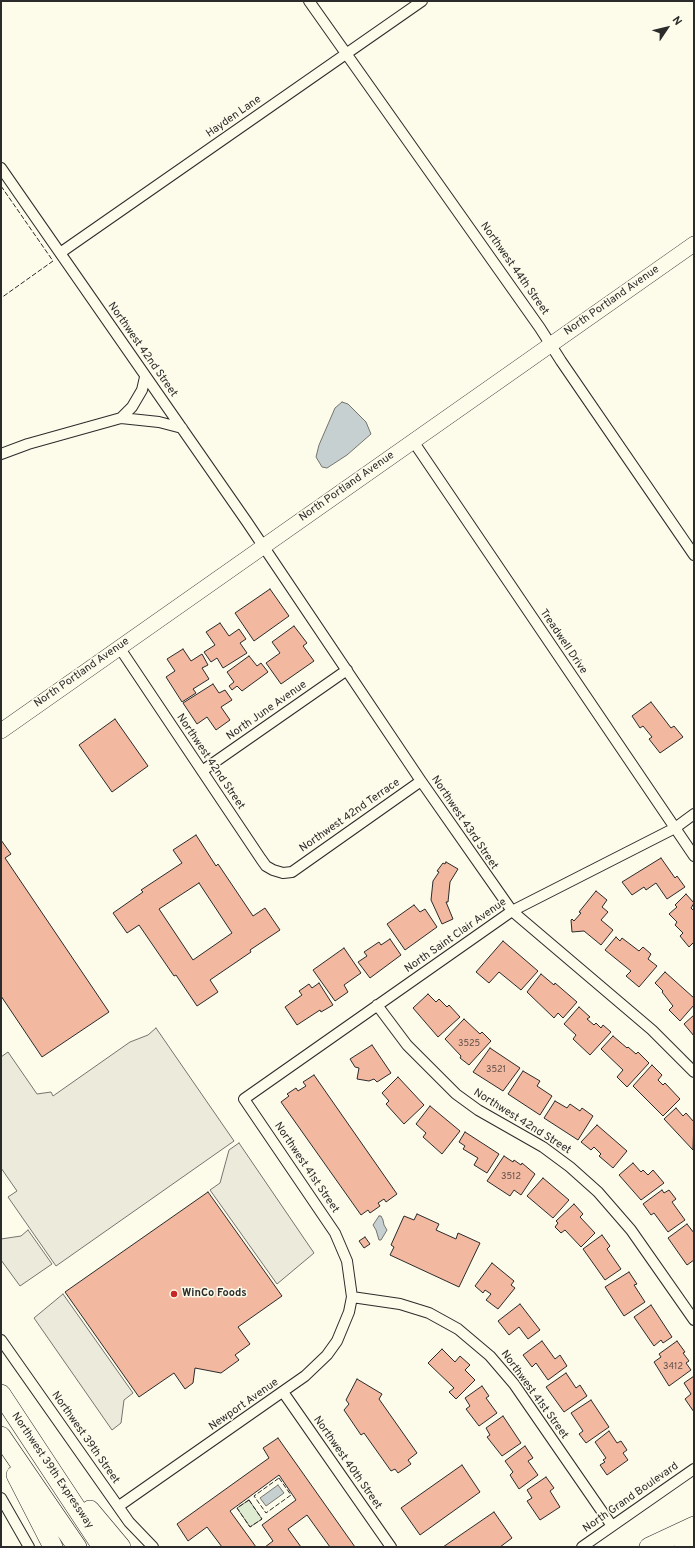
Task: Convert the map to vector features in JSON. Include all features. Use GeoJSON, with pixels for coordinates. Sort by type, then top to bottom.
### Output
{"type":"FeatureCollection","features":[{"type":"Feature","properties":{"kind":"highway","name":"Northwest 39th Expressway"},"geometry":{"type":"LineString","coordinates":[[1,1394],[102,1547]]}},
{"type":"Feature","properties":{"kind":"highway","name":"Northwest 39th Expressway"},"geometry":{"type":"LineString","coordinates":[[1,1436],[77,1547]]}},
{"type":"Feature","properties":{"kind":"highway"},"geometry":{"type":"LineString","coordinates":[[1,1446],[53,1547]]}},
{"type":"Feature","properties":{"kind":"highway"},"geometry":{"type":"LineString","coordinates":[[42,1455],[121,1547]]}},
{"type":"Feature","properties":{"kind":"highway"},"geometry":{"type":"LineString","coordinates":[[649,1547],[694,1526]]}},
{"type":"Feature","properties":{"kind":"highway"},"geometry":{"type":"LineString","coordinates":[[684,1547],[694,1540]]}},
{"type":"Feature","properties":{"kind":"main road","name":"North Portland Avenue"},"geometry":{"type":"LineString","coordinates":[[1,731],[694,244]]}},
{"type":"Feature","properties":{"kind":"street","name":"Northwest 44th Street"},"geometry":{"type":"LineString","coordinates":[[309,1],[551,344],[694,555]]}},
{"type":"Feature","properties":{"kind":"street","name":"Hayden Lane"},"geometry":{"type":"LineString","coordinates":[[60,253],[422,1]]}},
{"type":"Feature","properties":{"kind":"street","name":"Northwest 42nd Street"},"geometry":{"type":"LineString","coordinates":[[1,168],[263,546]]}},
{"type":"Feature","properties":{"kind":"street"},"geometry":{"type":"LineString","coordinates":[[121,418],[132,407],[142,390],[145,377]]}},
{"type":"Feature","properties":{"kind":"street"},"geometry":{"type":"LineString","coordinates":[[1,454],[28,444],[121,418],[159,422],[182,428]]}},
{"type":"Feature","properties":{"kind":"street","name":"Treadwell Drive"},"geometry":{"type":"LineString","coordinates":[[413,441],[694,856]]}},
{"type":"Feature","properties":{"kind":"street","name":"Northwest 43rd Street"},"geometry":{"type":"LineString","coordinates":[[263,546],[421,781],[512,911],[652,1030],[694,1072]]}},
{"type":"Feature","properties":{"kind":"street","name":"Northwest 42nd Street"},"geometry":{"type":"LineString","coordinates":[[119,647],[266,866],[284,873],[292,872]]}},
{"type":"Feature","properties":{"kind":"street","name":"North June Avenue"},"geometry":{"type":"LineString","coordinates":[[202,772],[347,670]]}},
{"type":"Feature","properties":{"kind":"street","name":"Northwest 42nd Terrace"},"geometry":{"type":"LineString","coordinates":[[292,872],[421,781]]}},
{"type":"Feature","properties":{"kind":"street","name":"North Saint Clair Avenue"},"geometry":{"type":"LineString","coordinates":[[244,1099],[512,911],[675,828],[694,814]]}},
{"type":"Feature","properties":{"kind":"street","name":"Northwest 42nd Street"},"geometry":{"type":"LineString","coordinates":[[377,1005],[407,1045],[456,1094],[478,1110],[543,1147],[570,1167],[598,1192],[631,1230],[694,1320]]}},
{"type":"Feature","properties":{"kind":"street","name":"Northwest 41st Street"},"geometry":{"type":"LineString","coordinates":[[244,1099],[335,1233],[347,1261],[352,1297],[400,1304],[429,1313],[458,1329],[490,1356],[514,1384],[612,1526]]}},
{"type":"Feature","properties":{"kind":"street","name":"Newport Avenue"},"geometry":{"type":"LineString","coordinates":[[119,1506],[305,1376],[327,1355],[334,1346],[349,1312],[352,1297]]}},
{"type":"Feature","properties":{"kind":"street","name":"Northwest 39th Street"},"geometry":{"type":"LineString","coordinates":[[1,1340],[129,1522],[153,1547]]}},
{"type":"Feature","properties":{"kind":"street","name":"Northwest 40th Street"},"geometry":{"type":"LineString","coordinates":[[283,1392],[391,1547]]}},
{"type":"Feature","properties":{"kind":"street","name":"North Grand Boulevard"},"geometry":{"type":"LineString","coordinates":[[582,1547],[694,1469]]}},
{"type":"Feature","properties":{"kind":"street"},"geometry":{"type":"LineString","coordinates":[[1,1498],[29,1547]]}},
{"type":"Feature","properties":{"kind":"green space"},"geometry":{"type":"Polygon","coordinates":[[[249,1500],[262,1519],[250,1527],[237,1508],[249,1500]]]}},
{"type":"Feature","properties":{"kind":"shaded area"},"geometry":{"type":"Polygon","coordinates":[[[342,402],[348,404],[366,422],[371,434],[347,455],[327,468],[322,467],[316,457],[319,445],[335,408],[342,402]]]}},
{"type":"Feature","properties":{"kind":"shaded area"},"geometry":{"type":"Polygon","coordinates":[[[156,1028],[234,1141],[56,1266],[8,1197],[17,1191],[1,1168],[1,1057],[8,1052],[37,1094],[51,1092],[53,1096],[130,1042],[148,1035],[156,1028]]]}},
{"type":"Feature","properties":{"kind":"shaded area"},"geometry":{"type":"Polygon","coordinates":[[[239,1143],[314,1253],[277,1284],[210,1190],[220,1183],[229,1150],[239,1143]]]}},
{"type":"Feature","properties":{"kind":"shaded area"},"geometry":{"type":"Polygon","coordinates":[[[379,1216],[381,1216],[387,1230],[381,1240],[379,1240],[373,1225],[379,1216]]]}},
{"type":"Feature","properties":{"kind":"shaded area"},"geometry":{"type":"Polygon","coordinates":[[[28,1230],[52,1264],[20,1286],[1,1260],[1,1239],[21,1236],[28,1230]]]}},
{"type":"Feature","properties":{"kind":"shaded area"},"geometry":{"type":"Polygon","coordinates":[[[63,1294],[133,1393],[124,1400],[121,1423],[112,1430],[34,1318],[63,1294]]]}},
{"type":"Feature","properties":{"kind":"shaded area"},"geometry":{"type":"Polygon","coordinates":[[[278,1485],[284,1493],[266,1506],[260,1498],[278,1485]]]}},
{"type":"Feature","properties":{"kind":"building"},"geometry":{"type":"Polygon","coordinates":[[[270,589],[289,616],[254,641],[235,613],[270,589]]]}},
{"type":"Feature","properties":{"kind":"building"},"geometry":{"type":"Polygon","coordinates":[[[220,623],[229,636],[239,629],[246,639],[240,643],[247,653],[223,668],[217,658],[211,662],[204,652],[215,645],[206,632],[220,623]]]}},
{"type":"Feature","properties":{"kind":"building"},"geometry":{"type":"Polygon","coordinates":[[[294,626],[307,643],[303,646],[314,661],[281,684],[266,663],[280,653],[272,642],[294,626]]]}},
{"type":"Feature","properties":{"kind":"building"},"geometry":{"type":"Polygon","coordinates":[[[183,649],[191,661],[202,654],[208,665],[202,668],[209,679],[193,689],[196,693],[182,702],[166,677],[175,671],[167,659],[183,649]]]}},
{"type":"Feature","properties":{"kind":"building"},"geometry":{"type":"Polygon","coordinates":[[[249,656],[257,666],[261,663],[268,672],[242,691],[237,686],[232,690],[229,686],[234,682],[227,672],[249,656]]]}},
{"type":"Feature","properties":{"kind":"building"},"geometry":{"type":"Polygon","coordinates":[[[213,684],[219,693],[225,690],[232,700],[221,707],[230,720],[216,730],[207,717],[197,724],[183,703],[213,684]]]}},
{"type":"Feature","properties":{"kind":"building"},"geometry":{"type":"Polygon","coordinates":[[[651,702],[671,728],[674,726],[683,737],[660,753],[649,739],[652,737],[643,726],[640,728],[632,716],[651,702]]]}},
{"type":"Feature","properties":{"kind":"building"},"geometry":{"type":"Polygon","coordinates":[[[115,719],[148,766],[112,792],[79,745],[115,719]]]}},
{"type":"Feature","properties":{"kind":"building"},"geometry":{"type":"Polygon","coordinates":[[[196,835],[216,866],[218,864],[253,916],[265,908],[280,930],[210,980],[218,992],[197,1006],[176,975],[174,976],[139,925],[127,933],[113,913],[143,892],[141,890],[182,863],[173,850],[196,835]],[[199,883],[159,909],[193,960],[232,933],[199,883]]]}},
{"type":"Feature","properties":{"kind":"building"},"geometry":{"type":"Polygon","coordinates":[[[1,840],[11,854],[5,858],[109,1012],[42,1057],[1,996],[1,840]]]}},
{"type":"Feature","properties":{"kind":"building"},"geometry":{"type":"Polygon","coordinates":[[[661,858],[675,878],[677,876],[685,887],[667,899],[656,883],[646,890],[644,887],[632,895],[622,882],[661,858]]]}},
{"type":"Feature","properties":{"kind":"building"},"geometry":{"type":"Polygon","coordinates":[[[446,862],[458,869],[450,882],[448,902],[446,902],[453,919],[442,924],[431,900],[433,881],[439,872],[437,871],[443,863],[445,864],[446,862]]]}},
{"type":"Feature","properties":{"kind":"building"},"geometry":{"type":"Polygon","coordinates":[[[596,891],[607,900],[602,907],[608,912],[601,920],[613,930],[601,945],[584,931],[572,932],[571,920],[572,919],[574,921],[581,913],[579,912],[596,891]]]}},
{"type":"Feature","properties":{"kind":"building"},"geometry":{"type":"Polygon","coordinates":[[[686,894],[694,903],[691,908],[694,911],[694,942],[689,947],[680,936],[683,933],[675,925],[677,922],[669,914],[677,907],[675,905],[686,894]]]}},
{"type":"Feature","properties":{"kind":"building"},"geometry":{"type":"Polygon","coordinates":[[[414,905],[420,912],[425,909],[437,927],[405,950],[387,924],[414,905]]]}},
{"type":"Feature","properties":{"kind":"building"},"geometry":{"type":"Polygon","coordinates":[[[616,937],[620,941],[622,938],[639,951],[643,947],[651,954],[648,959],[657,966],[639,987],[626,976],[631,971],[605,950],[616,937]]]}},
{"type":"Feature","properties":{"kind":"building"},"geometry":{"type":"Polygon","coordinates":[[[390,939],[401,955],[370,978],[358,962],[367,956],[364,952],[379,942],[381,945],[390,939]]]}},
{"type":"Feature","properties":{"kind":"building"},"geometry":{"type":"Polygon","coordinates":[[[503,941],[538,971],[521,990],[499,972],[489,983],[476,972],[503,941]]]}},
{"type":"Feature","properties":{"kind":"building"},"geometry":{"type":"Polygon","coordinates":[[[344,948],[361,973],[344,985],[348,992],[335,1001],[313,970],[344,948]]]}},
{"type":"Feature","properties":{"kind":"building"},"geometry":{"type":"Polygon","coordinates":[[[665,972],[694,998],[694,1005],[680,1021],[669,1010],[673,1006],[662,992],[663,991],[655,983],[665,972]]]}},
{"type":"Feature","properties":{"kind":"building"},"geometry":{"type":"Polygon","coordinates":[[[541,974],[554,985],[555,983],[577,1002],[563,1018],[558,1013],[554,1018],[527,992],[541,974]]]}},
{"type":"Feature","properties":{"kind":"building"},"geometry":{"type":"Polygon","coordinates":[[[319,983],[333,1005],[321,1012],[320,1010],[297,1025],[285,1007],[302,995],[299,991],[309,984],[312,988],[319,983]]]}},
{"type":"Feature","properties":{"kind":"building"},"geometry":{"type":"Polygon","coordinates":[[[428,994],[436,1002],[439,999],[447,1007],[449,1005],[460,1017],[438,1037],[413,1008],[428,994]]]}},
{"type":"Feature","properties":{"kind":"building"},"geometry":{"type":"Polygon","coordinates":[[[579,1007],[590,1017],[587,1019],[594,1025],[596,1023],[601,1028],[603,1025],[611,1032],[590,1055],[573,1039],[576,1035],[564,1024],[579,1007]]]}},
{"type":"Feature","properties":{"kind":"building"},"geometry":{"type":"Polygon","coordinates":[[[694,1015],[694,1036],[684,1024],[694,1015]]]}},
{"type":"Feature","properties":{"kind":"building"},"geometry":{"type":"Polygon","coordinates":[[[464,1019],[480,1034],[482,1032],[491,1041],[469,1065],[460,1058],[461,1056],[445,1039],[464,1019]]]}},
{"type":"Feature","properties":{"kind":"building"},"geometry":{"type":"Polygon","coordinates":[[[613,1036],[636,1054],[638,1052],[649,1063],[627,1087],[617,1077],[623,1070],[601,1049],[613,1036]]]}},
{"type":"Feature","properties":{"kind":"building"},"geometry":{"type":"Polygon","coordinates":[[[372,1045],[391,1073],[377,1082],[374,1079],[369,1081],[357,1079],[359,1068],[355,1067],[350,1059],[372,1045]]]}},
{"type":"Feature","properties":{"kind":"building"},"geometry":{"type":"Polygon","coordinates":[[[490,1048],[520,1068],[503,1091],[473,1072],[490,1048]]]}},
{"type":"Feature","properties":{"kind":"building"},"geometry":{"type":"Polygon","coordinates":[[[652,1065],[662,1075],[658,1080],[663,1085],[665,1083],[680,1099],[663,1116],[633,1086],[652,1065]]]}},
{"type":"Feature","properties":{"kind":"building"},"geometry":{"type":"Polygon","coordinates":[[[523,1071],[540,1081],[537,1086],[552,1096],[540,1115],[508,1094],[523,1071]]]}},
{"type":"Feature","properties":{"kind":"building"},"geometry":{"type":"Polygon","coordinates":[[[314,1075],[397,1194],[386,1202],[384,1199],[378,1203],[380,1206],[370,1213],[368,1210],[361,1215],[281,1102],[289,1096],[287,1094],[296,1088],[298,1091],[306,1086],[303,1082],[314,1075]]]}},
{"type":"Feature","properties":{"kind":"building"},"geometry":{"type":"Polygon","coordinates":[[[398,1077],[424,1105],[404,1124],[386,1104],[389,1101],[382,1093],[398,1077]]]}},
{"type":"Feature","properties":{"kind":"building"},"geometry":{"type":"Polygon","coordinates":[[[555,1101],[567,1108],[570,1104],[580,1111],[582,1108],[593,1116],[578,1140],[544,1118],[555,1101]]]}},
{"type":"Feature","properties":{"kind":"building"},"geometry":{"type":"Polygon","coordinates":[[[430,1106],[460,1131],[442,1154],[423,1137],[426,1133],[416,1124],[430,1106]]]}},
{"type":"Feature","properties":{"kind":"building"},"geometry":{"type":"Polygon","coordinates":[[[676,1108],[683,1116],[686,1113],[694,1122],[693,1150],[664,1119],[676,1108]]]}},
{"type":"Feature","properties":{"kind":"building"},"geometry":{"type":"Polygon","coordinates":[[[597,1125],[627,1151],[613,1168],[599,1156],[601,1154],[594,1147],[591,1150],[581,1142],[597,1125]]]}},
{"type":"Feature","properties":{"kind":"building"},"geometry":{"type":"Polygon","coordinates":[[[465,1132],[499,1154],[487,1173],[474,1165],[478,1158],[463,1149],[465,1146],[459,1142],[465,1132]]]}},
{"type":"Feature","properties":{"kind":"building"},"geometry":{"type":"Polygon","coordinates":[[[504,1156],[513,1162],[514,1160],[521,1165],[522,1163],[535,1174],[521,1195],[514,1190],[510,1196],[487,1181],[504,1156]]]}},
{"type":"Feature","properties":{"kind":"building"},"geometry":{"type":"Polygon","coordinates":[[[633,1163],[641,1172],[643,1170],[648,1175],[653,1170],[664,1183],[641,1200],[619,1175],[633,1163]]]}},
{"type":"Feature","properties":{"kind":"building"},"geometry":{"type":"Polygon","coordinates":[[[543,1178],[569,1200],[553,1218],[527,1196],[543,1178]]]}},
{"type":"Feature","properties":{"kind":"building"},"geometry":{"type":"Polygon","coordinates":[[[662,1190],[664,1193],[669,1190],[676,1199],[672,1202],[685,1220],[668,1232],[654,1213],[651,1215],[643,1204],[662,1190]]]}},
{"type":"Feature","properties":{"kind":"building","name":"WinCo Foods"},"geometry":{"type":"Polygon","coordinates":[[[208,1192],[282,1296],[238,1327],[250,1344],[235,1355],[239,1360],[221,1373],[195,1368],[193,1383],[185,1389],[174,1373],[139,1397],[65,1292],[208,1192]]]}},
{"type":"Feature","properties":{"kind":"building"},"geometry":{"type":"Polygon","coordinates":[[[574,1204],[583,1214],[580,1217],[595,1233],[581,1247],[565,1230],[561,1233],[555,1227],[558,1223],[556,1221],[574,1204]]]}},
{"type":"Feature","properties":{"kind":"building"},"geometry":{"type":"Polygon","coordinates":[[[417,1214],[439,1224],[436,1230],[456,1239],[458,1233],[480,1243],[459,1287],[390,1255],[394,1247],[391,1245],[404,1216],[414,1220],[417,1214]]]}},
{"type":"Feature","properties":{"kind":"building"},"geometry":{"type":"Polygon","coordinates":[[[687,1224],[694,1233],[694,1260],[687,1265],[668,1238],[687,1224]]]}},
{"type":"Feature","properties":{"kind":"building"},"geometry":{"type":"Polygon","coordinates":[[[602,1235],[610,1246],[607,1249],[621,1269],[605,1280],[583,1249],[602,1235]]]}},
{"type":"Feature","properties":{"kind":"building"},"geometry":{"type":"Polygon","coordinates":[[[365,1237],[370,1244],[364,1248],[359,1241],[365,1237]]]}},
{"type":"Feature","properties":{"kind":"building"},"geometry":{"type":"Polygon","coordinates":[[[492,1263],[514,1281],[511,1285],[515,1288],[498,1309],[486,1300],[491,1294],[485,1290],[483,1293],[475,1286],[492,1263]]]}},
{"type":"Feature","properties":{"kind":"building"},"geometry":{"type":"Polygon","coordinates":[[[629,1272],[637,1284],[634,1285],[645,1302],[624,1316],[605,1287],[629,1272]]]}},
{"type":"Feature","properties":{"kind":"building"},"geometry":{"type":"Polygon","coordinates":[[[520,1304],[540,1330],[528,1339],[519,1327],[509,1335],[498,1321],[520,1304]]]}},
{"type":"Feature","properties":{"kind":"building"},"geometry":{"type":"Polygon","coordinates":[[[651,1305],[672,1337],[663,1343],[661,1340],[654,1346],[634,1317],[651,1305]]]}},
{"type":"Feature","properties":{"kind":"building"},"geometry":{"type":"Polygon","coordinates":[[[542,1341],[555,1359],[560,1355],[567,1366],[548,1380],[536,1363],[532,1367],[523,1355],[542,1341]]]}},
{"type":"Feature","properties":{"kind":"building"},"geometry":{"type":"Polygon","coordinates":[[[677,1341],[685,1352],[683,1353],[689,1361],[686,1363],[691,1370],[669,1386],[654,1362],[661,1357],[659,1354],[677,1341]]]}},
{"type":"Feature","properties":{"kind":"building"},"geometry":{"type":"Polygon","coordinates":[[[442,1349],[455,1362],[460,1356],[470,1365],[465,1370],[475,1380],[456,1399],[449,1392],[454,1388],[428,1363],[442,1349]]]}},
{"type":"Feature","properties":{"kind":"building"},"geometry":{"type":"Polygon","coordinates":[[[566,1373],[576,1388],[580,1385],[587,1396],[564,1412],[546,1387],[566,1373]]]}},
{"type":"Feature","properties":{"kind":"building"},"geometry":{"type":"Polygon","coordinates":[[[694,1376],[694,1412],[685,1399],[691,1394],[684,1383],[694,1376]]]}},
{"type":"Feature","properties":{"kind":"building"},"geometry":{"type":"Polygon","coordinates":[[[357,1379],[382,1394],[379,1399],[417,1453],[408,1460],[411,1464],[398,1473],[395,1469],[391,1471],[364,1433],[361,1435],[344,1410],[349,1404],[346,1400],[357,1379]]]}},
{"type":"Feature","properties":{"kind":"building"},"geometry":{"type":"Polygon","coordinates":[[[482,1386],[489,1396],[486,1398],[497,1413],[479,1426],[466,1409],[470,1406],[465,1398],[482,1386]]]}},
{"type":"Feature","properties":{"kind":"building"},"geometry":{"type":"Polygon","coordinates":[[[591,1400],[609,1427],[586,1443],[579,1434],[583,1431],[571,1413],[591,1400]]]}},
{"type":"Feature","properties":{"kind":"building"},"geometry":{"type":"Polygon","coordinates":[[[503,1416],[521,1443],[502,1456],[487,1437],[490,1435],[486,1428],[503,1416]]]}},
{"type":"Feature","properties":{"kind":"building"},"geometry":{"type":"Polygon","coordinates":[[[609,1431],[617,1443],[621,1441],[627,1450],[623,1453],[628,1460],[607,1475],[600,1465],[605,1462],[603,1460],[606,1458],[595,1442],[609,1431]]]}},
{"type":"Feature","properties":{"kind":"building"},"geometry":{"type":"Polygon","coordinates":[[[278,1438],[355,1547],[330,1547],[307,1515],[288,1529],[301,1547],[265,1547],[273,1541],[262,1525],[296,1500],[279,1475],[230,1511],[256,1547],[222,1547],[207,1527],[188,1541],[177,1524],[269,1458],[263,1448],[278,1438]]]}},
{"type":"Feature","properties":{"kind":"building"},"geometry":{"type":"Polygon","coordinates":[[[525,1446],[533,1458],[528,1461],[538,1475],[519,1489],[510,1475],[513,1472],[505,1461],[525,1446]]]}},
{"type":"Feature","properties":{"kind":"building"},"geometry":{"type":"Polygon","coordinates":[[[462,1465],[480,1492],[420,1535],[401,1508],[462,1465]]]}},
{"type":"Feature","properties":{"kind":"building"},"geometry":{"type":"Polygon","coordinates":[[[546,1477],[554,1488],[550,1491],[560,1507],[540,1520],[527,1501],[532,1498],[527,1490],[546,1477]]]}},
{"type":"Feature","properties":{"kind":"building"},"geometry":{"type":"Polygon","coordinates":[[[494,1512],[512,1538],[500,1547],[443,1547],[494,1512]]]}},
{"type":"Feature","properties":{"kind":"fence"},"geometry":{"type":"LineString","coordinates":[[1,186],[53,261],[1,298]]}},
{"type":"Feature","properties":{"kind":"fence"},"geometry":{"type":"LineString","coordinates":[[279,1478],[291,1495],[266,1513],[254,1496],[279,1478]]}},
{"type":"Feature","properties":{"kind":"fence"},"geometry":{"type":"LineString","coordinates":[[249,1500],[262,1519],[250,1527],[237,1508],[249,1500]]}},
{"type":"Feature","properties":{"kind":"place","name":"WinCo Foods"},"geometry":{"type":"Point","coordinates":[174,1294]}}]}
